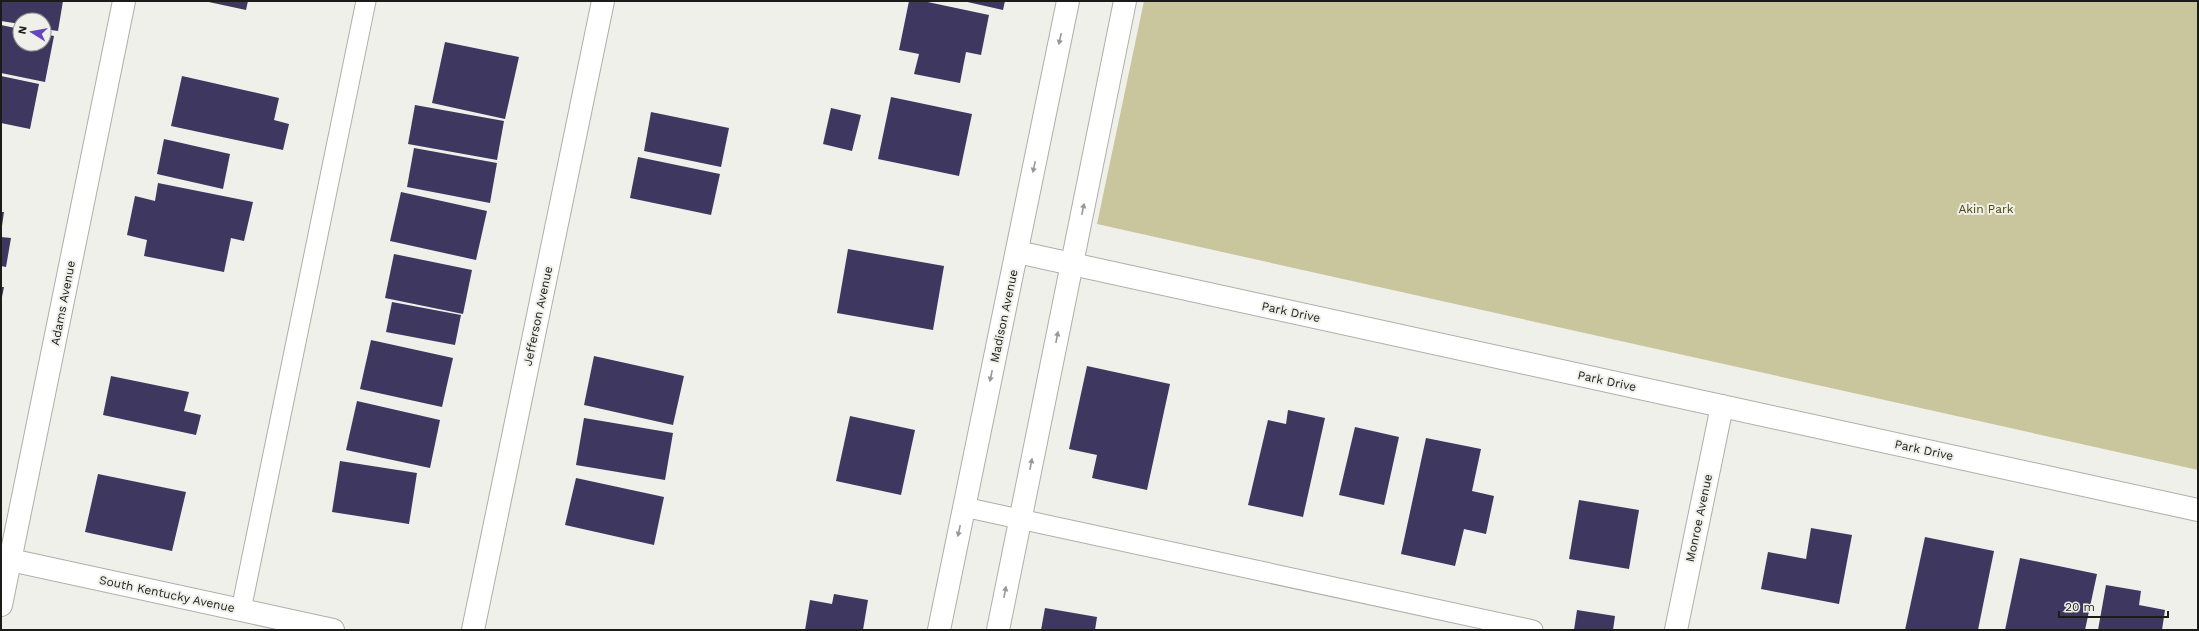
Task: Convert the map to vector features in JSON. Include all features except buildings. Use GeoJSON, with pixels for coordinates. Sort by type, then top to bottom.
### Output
{"type":"FeatureCollection","features":[{"type":"Feature","properties":{"kind":"street","name":"Adams Avenue"},"geometry":{"type":"LineString","coordinates":[[1,605],[6,559],[124,1]]}},
{"type":"Feature","properties":{"kind":"street","name":"Jefferson Avenue"},"geometry":{"type":"LineString","coordinates":[[473,630],[603,1]]}},
{"type":"Feature","properties":{"kind":"street","name":"Madison Avenue"},"geometry":{"type":"LineString","coordinates":[[939,630],[1068,1]]}},
{"type":"Feature","properties":{"kind":"street"},"geometry":{"type":"LineString","coordinates":[[998,630],[1125,1]]}},
{"type":"Feature","properties":{"kind":"street","name":"Park Drive"},"geometry":{"type":"LineString","coordinates":[[1017,252],[2198,510]]}},
{"type":"Feature","properties":{"kind":"street","name":"Monroe Avenue"},"geometry":{"type":"LineString","coordinates":[[1676,630],[1722,406]]}},
{"type":"Feature","properties":{"kind":"street","name":"South Kentucky Avenue"},"geometry":{"type":"LineString","coordinates":[[6,559],[332,630]]}},
{"type":"Feature","properties":{"kind":"lane"},"geometry":{"type":"LineString","coordinates":[[241,610],[366,1]]}},
{"type":"Feature","properties":{"kind":"lane"},"geometry":{"type":"LineString","coordinates":[[964,507],[1533,630]]}},
{"type":"Feature","properties":{"kind":"green space","name":"Akin Park"},"geometry":{"type":"Polygon","coordinates":[[[1144,1],[2198,1],[2198,470],[1097,224],[1144,1]]]}}]}
